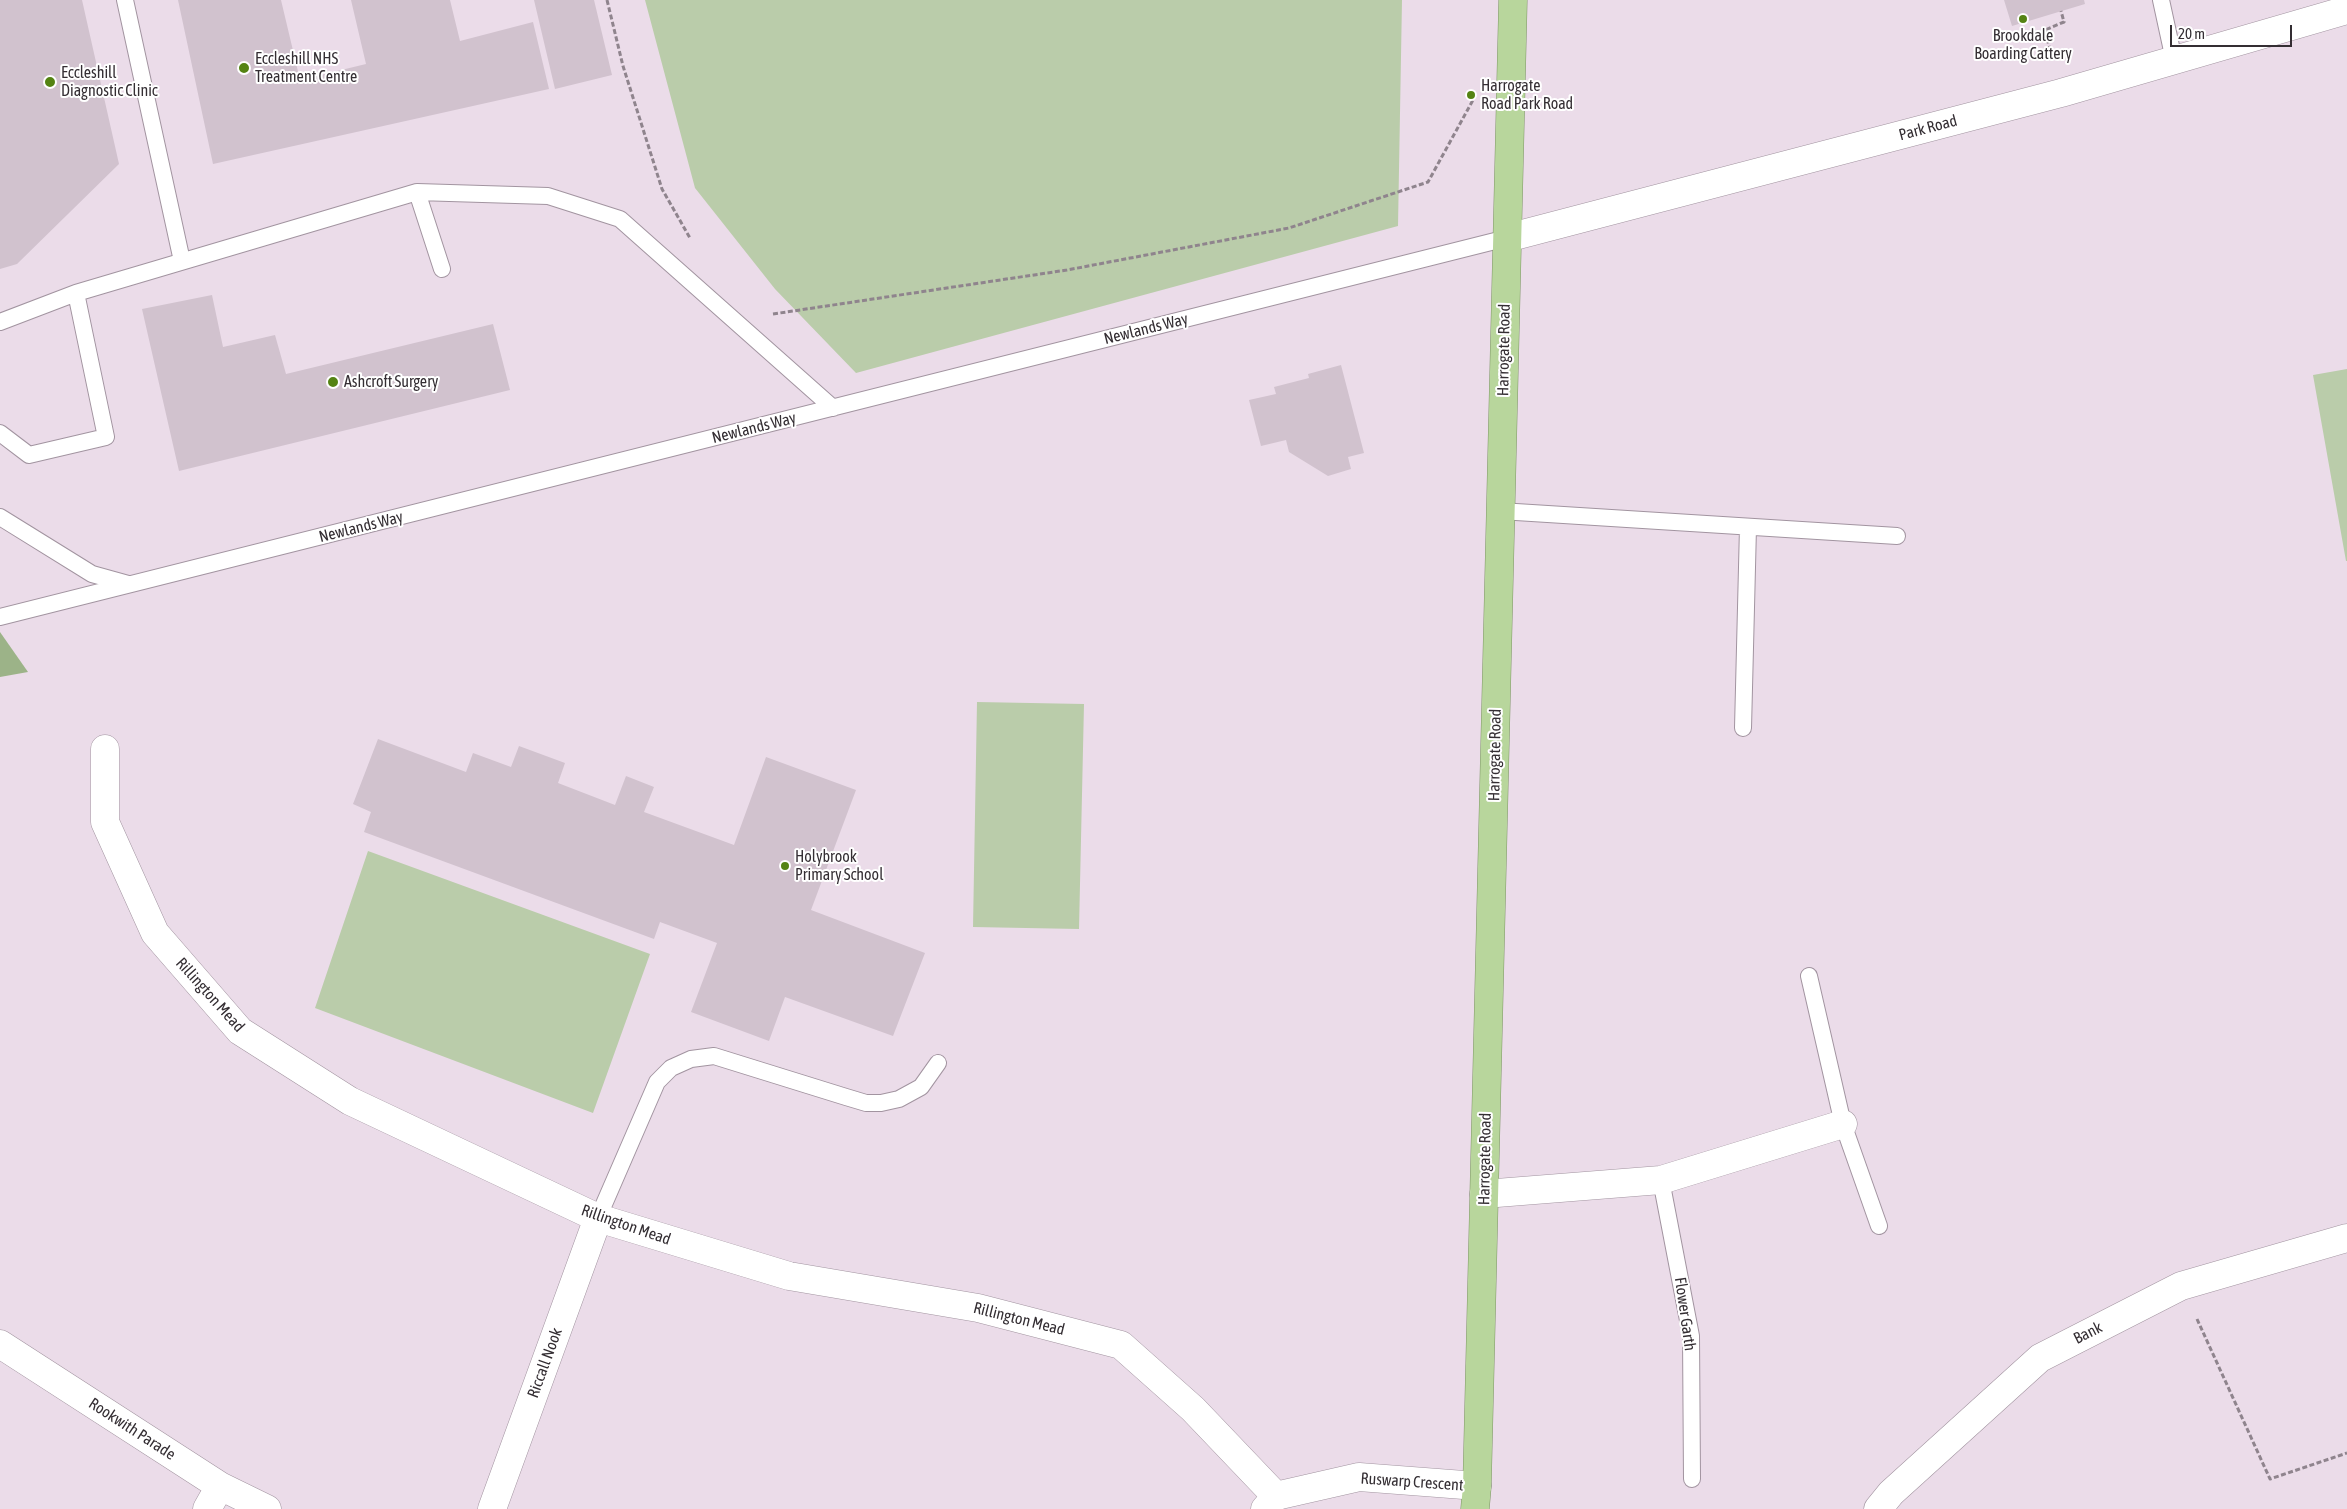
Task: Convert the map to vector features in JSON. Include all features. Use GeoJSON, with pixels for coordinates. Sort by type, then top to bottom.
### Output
{"type":"FeatureCollection","features":[{"type":"Feature","properties":{"kind":"highway","name":"Harrogate Road"},"geometry":{"type":"LineString","coordinates":[[1476,1498],[1512,0]]}},
{"type":"Feature","properties":{"kind":"street","name":"Park Road"},"geometry":{"type":"LineString","coordinates":[[1507,238],[2061,93],[2347,10]]}},
{"type":"Feature","properties":{"kind":"street","name":"Rillington Mead"},"geometry":{"type":"LineString","coordinates":[[105,749],[105,822],[155,933],[240,1031],[350,1102],[598,1218],[789,1276],[978,1308],[1122,1346],[1193,1409],[1271,1503]]}},
{"type":"Feature","properties":{"kind":"street"},"geometry":{"type":"LineString","coordinates":[[1484,1194],[1661,1180],[1843,1124]]}},
{"type":"Feature","properties":{"kind":"street","name":"Riccall Nook"},"geometry":{"type":"LineString","coordinates":[[492,1509],[598,1218]]}},
{"type":"Feature","properties":{"kind":"street","name":"Bank"},"geometry":{"type":"LineString","coordinates":[[1878,1509],[1891,1493],[2040,1358],[2181,1286],[2347,1238]]}},
{"type":"Feature","properties":{"kind":"street","name":"Rookwith Parade"},"geometry":{"type":"LineString","coordinates":[[0,1344],[220,1486],[267,1509]]}},
{"type":"Feature","properties":{"kind":"street","name":"Ruswarp Crescent"},"geometry":{"type":"LineString","coordinates":[[1271,1503],[1358,1477],[1476,1498]]}},
{"type":"Feature","properties":{"kind":"street"},"geometry":{"type":"LineString","coordinates":[[207,1509],[220,1486]]}},
{"type":"Feature","properties":{"kind":"lane"},"geometry":{"type":"LineString","coordinates":[[124,0],[182,262]]}},
{"type":"Feature","properties":{"kind":"lane"},"geometry":{"type":"LineString","coordinates":[[2161,0],[2174,60]]}},
{"type":"Feature","properties":{"kind":"lane"},"geometry":{"type":"LineString","coordinates":[[417,192],[442,269]]}},
{"type":"Feature","properties":{"kind":"lane"},"geometry":{"type":"LineString","coordinates":[[0,322],[76,293],[417,192],[548,196],[620,219],[832,408]]}},
{"type":"Feature","properties":{"kind":"lane","name":"Newlands Way"},"geometry":{"type":"LineString","coordinates":[[0,617],[1507,238]]}},
{"type":"Feature","properties":{"kind":"lane"},"geometry":{"type":"LineString","coordinates":[[0,433],[28,455],[106,438],[76,293]]}},
{"type":"Feature","properties":{"kind":"lane"},"geometry":{"type":"LineString","coordinates":[[1500,511],[1897,536]]}},
{"type":"Feature","properties":{"kind":"lane"},"geometry":{"type":"LineString","coordinates":[[0,517],[92,574],[130,584]]}},
{"type":"Feature","properties":{"kind":"lane"},"geometry":{"type":"LineString","coordinates":[[1743,728],[1748,527]]}},
{"type":"Feature","properties":{"kind":"lane"},"geometry":{"type":"LineString","coordinates":[[1809,976],[1843,1124],[1879,1226]]}},
{"type":"Feature","properties":{"kind":"lane"},"geometry":{"type":"LineString","coordinates":[[598,1218],[657,1082],[671,1068],[692,1059],[714,1056],[846,1098],[866,1103],[882,1103],[899,1099],[921,1087],[938,1063]]}},
{"type":"Feature","properties":{"kind":"lane","name":"Flower Garth"},"geometry":{"type":"LineString","coordinates":[[1661,1180],[1691,1336],[1692,1479]]}},
{"type":"Feature","properties":{"kind":"path"},"geometry":{"type":"LineString","coordinates":[[607,0],[623,66],[662,189],[693,244]]}},
{"type":"Feature","properties":{"kind":"path"},"geometry":{"type":"LineString","coordinates":[[2061,11],[2064,22],[2045,30],[2061,93]]}},
{"type":"Feature","properties":{"kind":"path"},"geometry":{"type":"LineString","coordinates":[[767,315],[1067,270],[1289,228],[1428,182],[1479,90],[1510,91]]}},
{"type":"Feature","properties":{"kind":"path"},"geometry":{"type":"LineString","coordinates":[[2181,1286],[2270,1479],[2347,1453]]}},
{"type":"Feature","properties":{"kind":"green space"},"geometry":{"type":"Polygon","coordinates":[[[645,0],[1402,0],[1398,226],[856,373],[775,289],[695,188],[645,0]]]}},
{"type":"Feature","properties":{"kind":"green space"},"geometry":{"type":"Polygon","coordinates":[[[2347,369],[2347,561],[2346,561],[2313,375],[2347,369]]]}},
{"type":"Feature","properties":{"kind":"green space"},"geometry":{"type":"Polygon","coordinates":[[[0,632],[28,672],[0,677],[0,632]]]}},
{"type":"Feature","properties":{"kind":"green space"},"geometry":{"type":"Polygon","coordinates":[[[977,702],[1084,704],[1079,929],[973,927],[977,702]]]}},
{"type":"Feature","properties":{"kind":"green space"},"geometry":{"type":"Polygon","coordinates":[[[368,851],[650,954],[593,1113],[315,1008],[368,851]]]}},
{"type":"Feature","properties":{"kind":"building","name":"Eccleshill Diagnostic Clinic"},"geometry":{"type":"Polygon","coordinates":[[[0,0],[82,0],[119,164],[17,264],[0,269],[0,0]]]}},
{"type":"Feature","properties":{"kind":"building"},"geometry":{"type":"Polygon","coordinates":[[[178,0],[281,0],[300,80],[366,64],[351,0],[450,0],[460,41],[533,22],[549,89],[213,164],[178,0]]]}},
{"type":"Feature","properties":{"kind":"building"},"geometry":{"type":"Polygon","coordinates":[[[534,0],[594,0],[612,75],[555,89],[534,0]]]}},
{"type":"Feature","properties":{"kind":"building","name":"Brookdale Boarding Cattery"},"geometry":{"type":"Polygon","coordinates":[[[2004,0],[2084,0],[2085,4],[2012,26],[2004,0]]]}},
{"type":"Feature","properties":{"kind":"building","name":"Ashcroft Surgery"},"geometry":{"type":"Polygon","coordinates":[[[212,295],[223,347],[275,335],[286,374],[493,324],[510,390],[179,471],[142,309],[212,295]]]}},
{"type":"Feature","properties":{"kind":"building"},"geometry":{"type":"Polygon","coordinates":[[[1341,365],[1364,453],[1348,457],[1351,469],[1328,476],[1289,452],[1286,440],[1261,446],[1249,400],[1276,394],[1274,387],[1309,378],[1308,374],[1341,365]]]}},
{"type":"Feature","properties":{"kind":"building"},"geometry":{"type":"Polygon","coordinates":[[[378,739],[466,772],[473,753],[511,767],[519,746],[565,763],[558,783],[615,805],[626,776],[654,787],[644,812],[734,845],[766,757],[856,790],[811,910],[925,953],[893,1036],[785,997],[769,1041],[691,1012],[717,943],[660,922],[654,939],[364,832],[371,812],[353,804],[378,739]]]}},
{"type":"Feature","properties":{"kind":"place","name":"Brookdale Boarding Cattery"},"geometry":{"type":"Point","coordinates":[2023,19]}},
{"type":"Feature","properties":{"kind":"place","name":"Eccleshill NHS Treatment Centre"},"geometry":{"type":"Point","coordinates":[244,68]}},
{"type":"Feature","properties":{"kind":"place","name":"Eccleshill Diagnostic Clinic"},"geometry":{"type":"Point","coordinates":[50,82]}},
{"type":"Feature","properties":{"kind":"place","name":"Harrogate Road Park Road"},"geometry":{"type":"Point","coordinates":[1471,95]}},
{"type":"Feature","properties":{"kind":"place","name":"Ashcroft Surgery"},"geometry":{"type":"Point","coordinates":[333,382]}},
{"type":"Feature","properties":{"kind":"place","name":"Holybrook Primary School"},"geometry":{"type":"Point","coordinates":[785,866]}}]}
